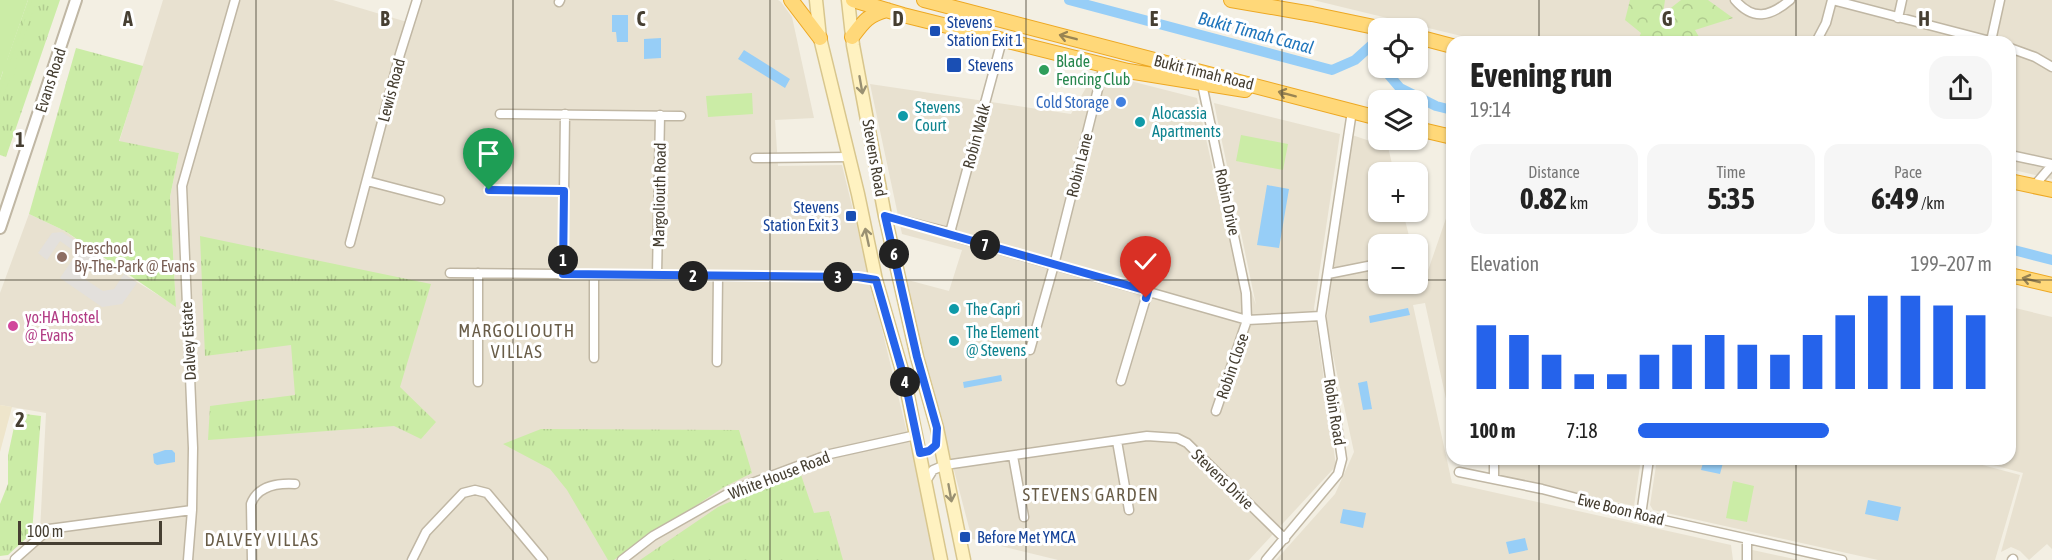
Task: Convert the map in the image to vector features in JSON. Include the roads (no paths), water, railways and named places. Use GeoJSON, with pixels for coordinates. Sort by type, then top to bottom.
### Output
{"type":"FeatureCollection","features":[{"type":"Feature","properties":{"kind":"highway"},"geometry":{"type":"LineString","coordinates":[[791,0],[820,38]]}},
{"type":"Feature","properties":{"kind":"highway"},"geometry":{"type":"LineString","coordinates":[[853,0],[1104,65],[1202,84],[1247,90],[1264,88]]}},
{"type":"Feature","properties":{"kind":"highway","name":"Bukit Timah Road"},"geometry":{"type":"LineString","coordinates":[[924,0],[1368,115]]}},
{"type":"Feature","properties":{"kind":"highway"},"geometry":{"type":"LineString","coordinates":[[1232,0],[1368,26]]}},
{"type":"Feature","properties":{"kind":"highway"},"geometry":{"type":"LineString","coordinates":[[1267,0],[1312,14]]}},
{"type":"Feature","properties":{"kind":"highway"},"geometry":{"type":"LineString","coordinates":[[852,37],[865,20],[873,14],[887,10]]}},
{"type":"Feature","properties":{"kind":"highway"},"geometry":{"type":"LineString","coordinates":[[1428,40],[1446,44]]}},
{"type":"Feature","properties":{"kind":"highway"},"geometry":{"type":"LineString","coordinates":[[1428,131],[1446,136]]}},
{"type":"Feature","properties":{"kind":"highway"},"geometry":{"type":"LineString","coordinates":[[2016,182],[2052,190]]}},
{"type":"Feature","properties":{"kind":"highway"},"geometry":{"type":"LineString","coordinates":[[2016,276],[2052,285]]}},
{"type":"Feature","properties":{"kind":"main road","name":"Stevens Road"},"geometry":{"type":"LineString","coordinates":[[816,0],[820,38],[876,280],[905,381],[940,560]]}},
{"type":"Feature","properties":{"kind":"main road","name":"Stevens Road"},"geometry":{"type":"LineString","coordinates":[[848,0],[852,37],[885,216],[917,357],[937,428],[964,560]]}},
{"type":"Feature","properties":{"kind":"main road"},"geometry":{"type":"LineString","coordinates":[[920,453],[929,451],[936,445],[937,428]]}},
{"type":"Feature","properties":{"kind":"street","name":"Evans Road"},"geometry":{"type":"LineString","coordinates":[[0,228],[76,0]]}},
{"type":"Feature","properties":{"kind":"street","name":"Dalvey Estate"},"geometry":{"type":"LineString","coordinates":[[188,560],[193,448],[182,186],[235,0]]}},
{"type":"Feature","properties":{"kind":"street","name":"Lewis Road"},"geometry":{"type":"LineString","coordinates":[[350,243],[400,54],[417,0]]}},
{"type":"Feature","properties":{"kind":"street"},"geometry":{"type":"LineString","coordinates":[[1735,0],[1747,12],[1765,15],[1777,10],[1790,0]]}},
{"type":"Feature","properties":{"kind":"street"},"geometry":{"type":"LineString","coordinates":[[1898,18],[1902,0]]}},
{"type":"Feature","properties":{"kind":"street"},"geometry":{"type":"LineString","coordinates":[[1994,36],[2000,0]]}},
{"type":"Feature","properties":{"kind":"street"},"geometry":{"type":"LineString","coordinates":[[1819,36],[1834,1],[1972,36]]}},
{"type":"Feature","properties":{"kind":"street","name":"Robin Walk"},"geometry":{"type":"LineString","coordinates":[[952,234],[951,229],[1003,40]]}},
{"type":"Feature","properties":{"kind":"street"},"geometry":{"type":"LineString","coordinates":[[2016,50],[2035,57],[2052,67]]}},
{"type":"Feature","properties":{"kind":"street","name":"Robin Lane"},"geometry":{"type":"LineString","coordinates":[[1054,265],[1104,65]]}},
{"type":"Feature","properties":{"kind":"street","name":"Robin Drive"},"geometry":{"type":"LineString","coordinates":[[1202,84],[1245,282],[1247,320]]}},
{"type":"Feature","properties":{"kind":"street","name":"Robin Road"},"geometry":{"type":"LineString","coordinates":[[1266,560],[1338,474],[1342,465],[1321,316],[1341,171],[1352,111]]}},
{"type":"Feature","properties":{"kind":"street"},"geometry":{"type":"LineString","coordinates":[[500,114],[681,116]]}},
{"type":"Feature","properties":{"kind":"street"},"geometry":{"type":"LineString","coordinates":[[563,274],[565,114]]}},
{"type":"Feature","properties":{"kind":"street","name":"Margoliouth Road"},"geometry":{"type":"LineString","coordinates":[[657,275],[660,115]]}},
{"type":"Feature","properties":{"kind":"street"},"geometry":{"type":"LineString","coordinates":[[2016,156],[2052,164],[2034,186]]}},
{"type":"Feature","properties":{"kind":"street","name":"Stevens Road"},"geometry":{"type":"LineString","coordinates":[[755,158],[849,157]]}},
{"type":"Feature","properties":{"kind":"street"},"geometry":{"type":"LineString","coordinates":[[367,181],[440,200]]}},
{"type":"Feature","properties":{"kind":"street"},"geometry":{"type":"LineString","coordinates":[[489,190],[564,191]]}},
{"type":"Feature","properties":{"kind":"street","name":"Robin Close"},"geometry":{"type":"LineString","coordinates":[[885,216],[1247,320],[1321,316]]}},
{"type":"Feature","properties":{"kind":"street"},"geometry":{"type":"LineString","coordinates":[[1030,350],[1054,265]]}},
{"type":"Feature","properties":{"kind":"street"},"geometry":{"type":"LineString","coordinates":[[1328,274],[1368,266]]}},
{"type":"Feature","properties":{"kind":"street"},"geometry":{"type":"LineString","coordinates":[[450,273],[858,277],[876,280]]}},
{"type":"Feature","properties":{"kind":"street"},"geometry":{"type":"LineString","coordinates":[[478,273],[478,382]]}},
{"type":"Feature","properties":{"kind":"street"},"geometry":{"type":"LineString","coordinates":[[594,275],[594,358]]}},
{"type":"Feature","properties":{"kind":"street"},"geometry":{"type":"LineString","coordinates":[[717,362],[718,276]]}},
{"type":"Feature","properties":{"kind":"street"},"geometry":{"type":"LineString","coordinates":[[1121,381],[1148,291]]}},
{"type":"Feature","properties":{"kind":"street","name":"Robin Close"},"geometry":{"type":"LineString","coordinates":[[1216,411],[1247,320]]}},
{"type":"Feature","properties":{"kind":"street","name":"White House Road"},"geometry":{"type":"LineString","coordinates":[[622,560],[653,536],[736,489],[830,454],[916,435]]}},
{"type":"Feature","properties":{"kind":"street","name":"Stevens Drive"},"geometry":{"type":"LineString","coordinates":[[945,465],[1155,436],[1181,440],[1285,539]]}},
{"type":"Feature","properties":{"kind":"street"},"geometry":{"type":"LineString","coordinates":[[1118,441],[1129,510]]}},
{"type":"Feature","properties":{"kind":"street"},"geometry":{"type":"LineString","coordinates":[[1013,456],[1024,517]]}},
{"type":"Feature","properties":{"kind":"street"},"geometry":{"type":"LineString","coordinates":[[926,482],[933,470],[945,465]]}},
{"type":"Feature","properties":{"kind":"street"},"geometry":{"type":"LineString","coordinates":[[1494,465],[1494,479]]}},
{"type":"Feature","properties":{"kind":"street"},"geometry":{"type":"LineString","coordinates":[[1641,515],[1648,465]]}},
{"type":"Feature","properties":{"kind":"street","name":"Ewe Boon Road"},"geometry":{"type":"LineString","coordinates":[[1459,472],[1542,489],[1641,515],[1842,560]]}},
{"type":"Feature","properties":{"kind":"street"},"geometry":{"type":"LineString","coordinates":[[252,560],[251,504],[253,498],[264,489],[278,483],[295,484]]}},
{"type":"Feature","properties":{"kind":"street"},"geometry":{"type":"LineString","coordinates":[[412,560],[426,532],[463,493],[475,490],[487,493],[543,560]]}},
{"type":"Feature","properties":{"kind":"street"},"geometry":{"type":"LineString","coordinates":[[15,559],[49,530],[192,510]]}},
{"type":"Feature","properties":{"kind":"street"},"geometry":{"type":"LineString","coordinates":[[1747,560],[1748,540]]}},
{"type":"Feature","properties":{"kind":"water"},"geometry":{"type":"Polygon","coordinates":[[[612,15],[628,15],[628,42],[617,42],[616,32],[612,32],[612,15]]]}},
{"type":"Feature","properties":{"kind":"water"},"geometry":{"type":"Polygon","coordinates":[[[661,38],[661,58],[644,59],[644,39],[661,38]]]}},
{"type":"Feature","properties":{"kind":"water"},"geometry":{"type":"Polygon","coordinates":[[[744,50],[790,79],[785,88],[738,59],[744,50]]]}},
{"type":"Feature","properties":{"kind":"water"},"geometry":{"type":"Polygon","coordinates":[[[1267,185],[1289,189],[1279,248],[1257,245],[1267,185]]]}},
{"type":"Feature","properties":{"kind":"water"},"geometry":{"type":"Polygon","coordinates":[[[1408,308],[1410,315],[1370,323],[1369,316],[1408,308]]]}},
{"type":"Feature","properties":{"kind":"water"},"geometry":{"type":"Polygon","coordinates":[[[1001,375],[1002,381],[964,388],[963,382],[1001,375]]]}},
{"type":"Feature","properties":{"kind":"water"},"geometry":{"type":"Polygon","coordinates":[[[1367,381],[1372,409],[1363,410],[1358,383],[1367,381]]]}},
{"type":"Feature","properties":{"kind":"water"},"geometry":{"type":"Polygon","coordinates":[[[172,450],[175,453],[175,462],[157,465],[154,463],[153,454],[172,450]]]}},
{"type":"Feature","properties":{"kind":"water"},"geometry":{"type":"Polygon","coordinates":[[[1702,465],[1722,465],[1720,474],[1701,470],[1702,465]]]}},
{"type":"Feature","properties":{"kind":"water"},"geometry":{"type":"Polygon","coordinates":[[[1868,500],[1901,507],[1898,521],[1865,514],[1868,500]]]}},
{"type":"Feature","properties":{"kind":"water"},"geometry":{"type":"Polygon","coordinates":[[[1343,509],[1366,513],[1363,528],[1340,523],[1343,509]]]}},
{"type":"Feature","properties":{"kind":"water"},"geometry":{"type":"Polygon","coordinates":[[[1525,538],[1528,550],[1509,554],[1506,542],[1525,538]]]}},
{"type":"Feature","properties":{"kind":"waterway","name":"Bukit Timah Canal"},"geometry":{"type":"LineString","coordinates":[[1069,0],[1332,70],[1355,60],[1368,48]]}},
{"type":"Feature","properties":{"kind":"waterway","name":"Bukit Timah Canal"},"geometry":{"type":"LineString","coordinates":[[1392,78],[1400,88],[1446,108]]}},
{"type":"Feature","properties":{"kind":"waterway","name":"Bukit Timah Canal"},"geometry":{"type":"LineString","coordinates":[[2016,251],[2052,260]]}},
{"type":"Feature","properties":{"kind":"place","name":"Stevens Station Exit 1"},"geometry":{"type":"Point","coordinates":[935,31]}},
{"type":"Feature","properties":{"kind":"place","name":"Stevens"},"geometry":{"type":"Point","coordinates":[954,65]}},
{"type":"Feature","properties":{"kind":"place","name":"Blade Fencing Club"},"geometry":{"type":"Point","coordinates":[1044,70]}},
{"type":"Feature","properties":{"kind":"place","name":"Cold Storage"},"geometry":{"type":"Point","coordinates":[1121,102]}},
{"type":"Feature","properties":{"kind":"place","name":"Stevens Court"},"geometry":{"type":"Point","coordinates":[903,116]}},
{"type":"Feature","properties":{"kind":"place","name":"Alocassia Apartments"},"geometry":{"type":"Point","coordinates":[1140,122]}},
{"type":"Feature","properties":{"kind":"place","name":"Stevens Station Exit 3"},"geometry":{"type":"Point","coordinates":[851,216]}},
{"type":"Feature","properties":{"kind":"place","name":"Preschool By-The-Park @ Evans"},"geometry":{"type":"Point","coordinates":[62,257]}},
{"type":"Feature","properties":{"kind":"place","name":"The Capri"},"geometry":{"type":"Point","coordinates":[954,309]}},
{"type":"Feature","properties":{"kind":"place","name":"yo:HA Hostel @ Evans"},"geometry":{"type":"Point","coordinates":[13,326]}},
{"type":"Feature","properties":{"kind":"place","name":"The Element @ Stevens"},"geometry":{"type":"Point","coordinates":[954,341]}},
{"type":"Feature","properties":{"kind":"place","name":"Before Met YMCA"},"geometry":{"type":"Point","coordinates":[965,537]}},
{"type":"Feature","properties":{"kind":"district","name":"MARGOLIOUTH VILLAS"},"geometry":{"type":"Point","coordinates":[517,341]}},
{"type":"Feature","properties":{"kind":"district","name":"STEVENS GARDEN"},"geometry":{"type":"Point","coordinates":[1091,495]}},
{"type":"Feature","properties":{"kind":"district","name":"DALVEY VILLAS"},"geometry":{"type":"Point","coordinates":[262,540]}}]}
